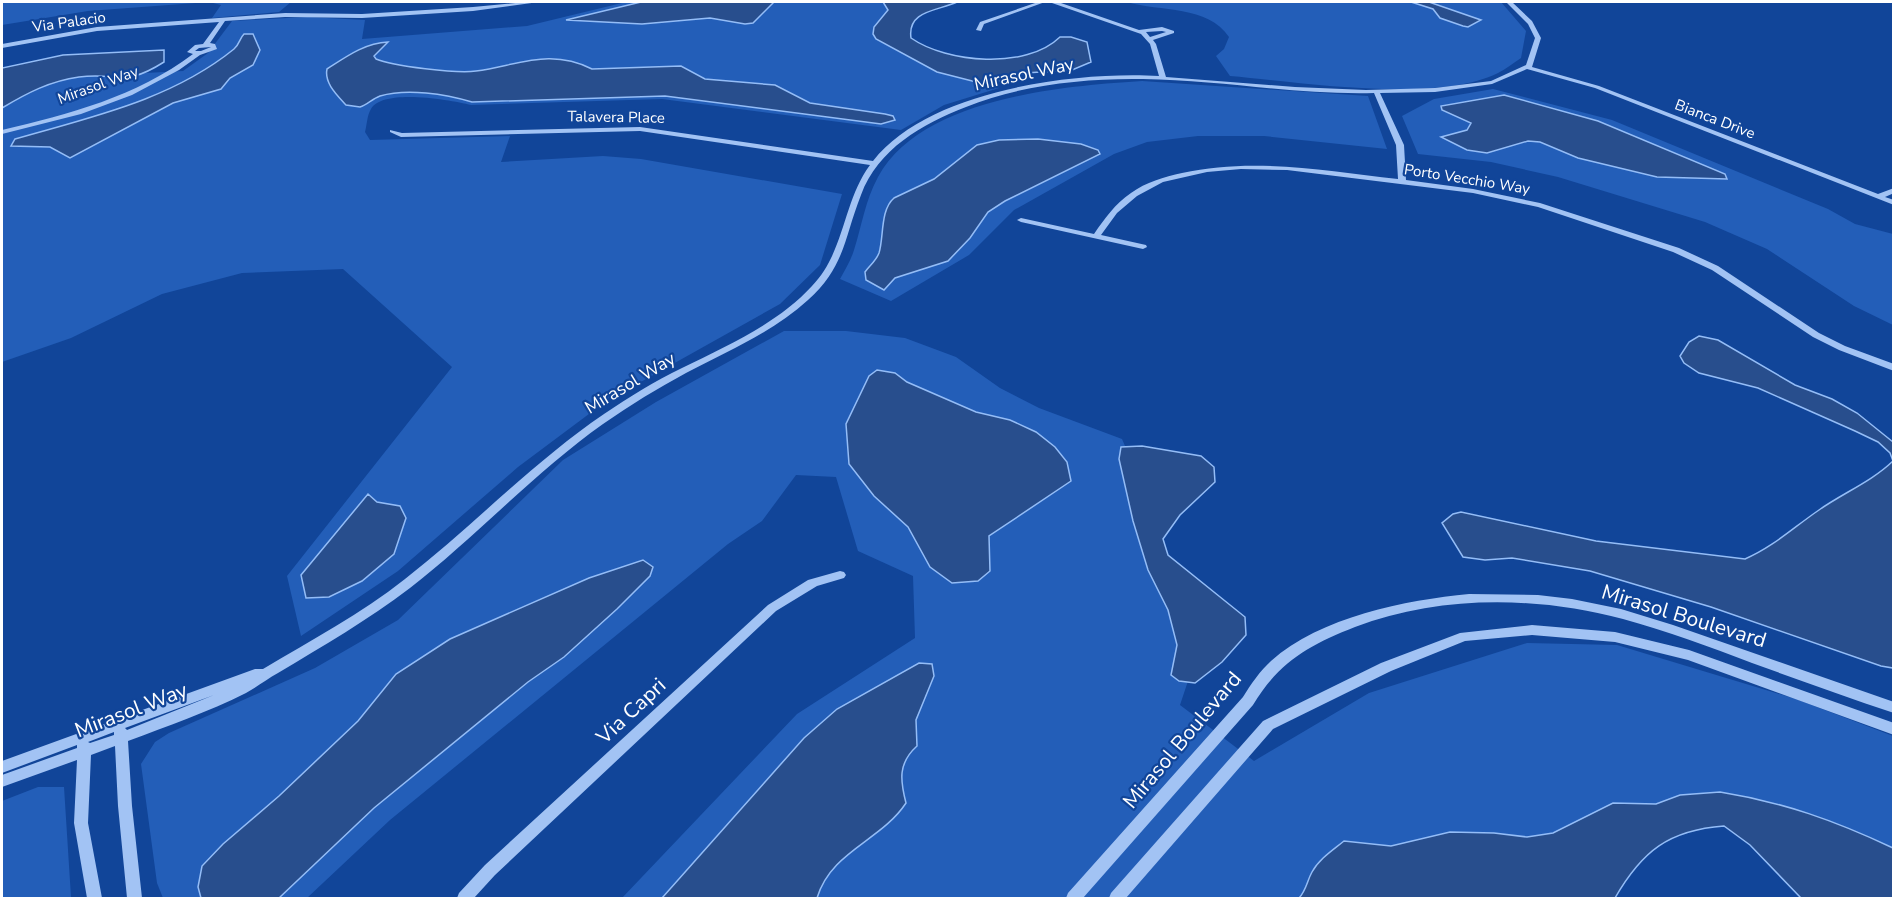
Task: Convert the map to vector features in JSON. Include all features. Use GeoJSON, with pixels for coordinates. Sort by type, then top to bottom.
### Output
{"type":"FeatureCollection","features":[{"type":"Feature","properties":{"kind":"street","name":"Via Palacio"},"geometry":{"type":"LineString","coordinates":[[2,46],[88,30],[304,14],[373,16],[536,2]]}},
{"type":"Feature","properties":{"kind":"street"},"geometry":{"type":"LineString","coordinates":[[979,30],[982,23],[1042,2]]}},
{"type":"Feature","properties":{"kind":"street"},"geometry":{"type":"LineString","coordinates":[[1054,2],[1140,31],[1150,39],[1163,77]]}},
{"type":"Feature","properties":{"kind":"street"},"geometry":{"type":"LineString","coordinates":[[1509,2],[1533,27],[1539,42],[1537,53],[1525,67]]}},
{"type":"Feature","properties":{"kind":"street","name":"Mirasol Way"},"geometry":{"type":"LineString","coordinates":[[2,132],[75,113],[117,98],[168,74],[198,53],[189,50],[206,44],[224,19]]}},
{"type":"Feature","properties":{"kind":"street"},"geometry":{"type":"LineString","coordinates":[[1140,31],[1162,29],[1172,32],[1150,39]]}},
{"type":"Feature","properties":{"kind":"street","name":"Mirasol Way"},"geometry":{"type":"LineString","coordinates":[[2,767],[84,743],[241,689],[307,650],[408,584],[522,482],[588,429],[646,392],[770,325],[805,299],[837,260],[860,188],[875,163],[912,130],[938,116],[985,98],[1065,82],[1163,77],[1377,93],[1425,93],[1465,88],[1498,80],[1525,67]]}},
{"type":"Feature","properties":{"kind":"street","name":"Bianca Drive"},"geometry":{"type":"LineString","coordinates":[[1525,67],[1597,87],[1893,203]]}},
{"type":"Feature","properties":{"kind":"street"},"geometry":{"type":"LineString","coordinates":[[1377,93],[1400,145],[1402,183]]}},
{"type":"Feature","properties":{"kind":"street","name":"Talavera Place"},"geometry":{"type":"LineString","coordinates":[[392,131],[401,135],[618,128],[658,130],[875,163]]}},
{"type":"Feature","properties":{"kind":"street","name":"Porto Vecchio Way"},"geometry":{"type":"LineString","coordinates":[[1096,237],[1114,211],[1134,194],[1161,180],[1191,172],[1264,167],[1473,191],[1540,205],[1676,250],[1714,268],[1816,335],[1893,368]]}},
{"type":"Feature","properties":{"kind":"street"},"geometry":{"type":"LineString","coordinates":[[1878,197],[1893,190]]}},
{"type":"Feature","properties":{"kind":"street"},"geometry":{"type":"LineString","coordinates":[[1021,220],[1143,247]]}},
{"type":"Feature","properties":{"kind":"street","name":"Via Capri"},"geometry":{"type":"LineString","coordinates":[[464,898],[490,870],[772,608],[806,584],[840,575]]}},
{"type":"Feature","properties":{"kind":"street","name":"Mirasol Boulevard"},"geometry":{"type":"LineString","coordinates":[[1073,898],[1248,701],[1262,676],[1307,642],[1358,619],[1408,605],[1475,600],[1519,600],[1605,610],[1683,633],[1893,708]]}},
{"type":"Feature","properties":{"kind":"street","name":"Mirasol Boulevard"},"geometry":{"type":"LineString","coordinates":[[1116,898],[1268,725],[1386,667],[1464,636],[1532,630],[1615,637],[1689,656],[1893,729]]}},
{"type":"Feature","properties":{"kind":"street"},"geometry":{"type":"LineString","coordinates":[[121,730],[135,898]]}},
{"type":"Feature","properties":{"kind":"street","name":"Mirasol Way"},"geometry":{"type":"LineString","coordinates":[[2,781],[84,743]]}},
{"type":"Feature","properties":{"kind":"street"},"geometry":{"type":"LineString","coordinates":[[84,743],[81,823],[94,898]]}},
{"type":"Feature","properties":{"kind":"shaded area"},"geometry":{"type":"Polygon","coordinates":[[[2,2],[209,2],[88,11],[2,25],[2,2]]]}},
{"type":"Feature","properties":{"kind":"shaded area"},"geometry":{"type":"Polygon","coordinates":[[[209,2],[291,2],[279,12],[212,18],[221,5],[209,2]]]}},
{"type":"Feature","properties":{"kind":"shaded area"},"geometry":{"type":"Polygon","coordinates":[[[626,2],[891,2],[891,27],[922,53],[979,74],[999,88],[944,105],[901,130],[662,99],[471,105],[418,97],[402,97],[378,103],[371,109],[368,117],[365,132],[370,140],[510,136],[501,162],[603,156],[641,159],[842,194],[820,265],[780,304],[605,402],[518,467],[398,571],[301,636],[287,576],[452,367],[343,269],[242,273],[162,294],[71,338],[2,362],[2,98],[50,78],[183,71],[208,53],[232,21],[307,17],[365,20],[362,39],[527,26],[626,2]]]}},
{"type":"Feature","properties":{"kind":"shaded area"},"geometry":{"type":"Polygon","coordinates":[[[641,2],[774,2],[753,23],[745,24],[710,18],[642,24],[566,20],[641,2]]]}},
{"type":"Feature","properties":{"kind":"shaded area"},"geometry":{"type":"Polygon","coordinates":[[[883,2],[957,2],[925,13],[914,22],[911,29],[911,38],[945,53],[986,59],[1007,58],[1027,55],[1045,48],[1060,37],[1071,37],[1087,42],[1091,62],[1072,70],[1025,73],[997,82],[980,83],[937,72],[876,39],[873,34],[874,27],[888,10],[883,2]]]}},
{"type":"Feature","properties":{"kind":"shaded area"},"geometry":{"type":"Polygon","coordinates":[[[1127,2],[1501,2],[1526,31],[1521,58],[1498,73],[1471,82],[1404,89],[1329,86],[1230,76],[1216,56],[1224,49],[1229,37],[1209,19],[1182,11],[1127,2]]]}},
{"type":"Feature","properties":{"kind":"shaded area"},"geometry":{"type":"Polygon","coordinates":[[[1411,2],[1429,2],[1481,20],[1468,27],[1463,26],[1440,18],[1433,9],[1411,2]]]}},
{"type":"Feature","properties":{"kind":"shaded area"},"geometry":{"type":"Polygon","coordinates":[[[244,34],[253,34],[260,50],[253,65],[230,78],[221,89],[173,103],[70,158],[50,147],[11,146],[15,139],[101,114],[157,94],[210,67],[234,49],[244,34]]]}},
{"type":"Feature","properties":{"kind":"shaded area"},"geometry":{"type":"Polygon","coordinates":[[[388,42],[374,56],[376,59],[410,67],[467,72],[548,59],[577,63],[592,69],[681,66],[705,79],[775,85],[810,103],[885,114],[893,116],[895,120],[881,124],[665,96],[472,102],[438,94],[402,92],[380,96],[360,107],[346,105],[329,84],[327,69],[364,48],[388,42]]]}},
{"type":"Feature","properties":{"kind":"shaded area"},"geometry":{"type":"Polygon","coordinates":[[[164,50],[164,62],[139,75],[79,77],[58,81],[20,97],[2,108],[2,68],[63,55],[164,50]]]}},
{"type":"Feature","properties":{"kind":"shaded area"},"geometry":{"type":"Polygon","coordinates":[[[1142,81],[1368,96],[1387,149],[1264,136],[1198,136],[1147,142],[1114,154],[1014,210],[969,255],[891,301],[840,279],[853,254],[867,204],[878,177],[898,150],[926,129],[959,113],[996,101],[1073,87],[1142,81]]]}},
{"type":"Feature","properties":{"kind":"shaded area"},"geometry":{"type":"Polygon","coordinates":[[[1493,89],[1612,120],[1828,209],[1855,224],[1893,234],[1893,325],[1854,306],[1767,249],[1705,222],[1558,177],[1491,162],[1418,154],[1402,116],[1434,99],[1493,89]]]}},
{"type":"Feature","properties":{"kind":"shaded area"},"geometry":{"type":"Polygon","coordinates":[[[1504,95],[1598,121],[1725,174],[1727,179],[1657,177],[1578,158],[1540,142],[1528,141],[1487,153],[1467,150],[1441,137],[1467,130],[1471,123],[1442,110],[1441,106],[1504,95]]]}},
{"type":"Feature","properties":{"kind":"shaded area"},"geometry":{"type":"Polygon","coordinates":[[[1038,139],[1081,144],[1098,150],[1100,154],[1005,201],[988,212],[970,238],[948,261],[895,278],[884,290],[866,280],[865,272],[875,261],[881,247],[886,209],[894,198],[934,179],[977,145],[999,140],[1038,139]]]}},
{"type":"Feature","properties":{"kind":"shaded area"},"geometry":{"type":"Polygon","coordinates":[[[784,331],[846,331],[905,338],[956,357],[1000,388],[1039,408],[1122,439],[1137,474],[1195,660],[1180,705],[1254,761],[1369,693],[1527,643],[1617,645],[1796,699],[1893,736],[1893,898],[1723,810],[1546,898],[622,898],[797,714],[915,638],[913,576],[858,551],[836,477],[796,475],[762,521],[728,544],[390,820],[307,898],[163,898],[157,883],[141,764],[155,742],[169,733],[315,668],[398,620],[563,460],[656,402],[784,331]]]}},
{"type":"Feature","properties":{"kind":"shaded area"},"geometry":{"type":"Polygon","coordinates":[[[1699,336],[1718,340],[1795,385],[1832,399],[1857,413],[1893,442],[1893,461],[1890,453],[1878,442],[1855,431],[1758,388],[1699,373],[1684,363],[1680,356],[1689,342],[1699,336]]]}},
{"type":"Feature","properties":{"kind":"shaded area"},"geometry":{"type":"Polygon","coordinates":[[[877,370],[895,373],[907,382],[976,412],[1010,420],[1036,432],[1055,447],[1067,462],[1071,481],[989,536],[990,571],[978,581],[952,583],[930,567],[908,527],[874,496],[849,464],[846,424],[869,376],[877,370]]]}},
{"type":"Feature","properties":{"kind":"shaded area"},"geometry":{"type":"Polygon","coordinates":[[[1142,446],[1201,456],[1214,467],[1215,482],[1180,515],[1163,539],[1168,555],[1245,617],[1246,635],[1222,662],[1195,683],[1179,681],[1171,675],[1177,645],[1168,610],[1148,570],[1133,521],[1119,459],[1121,447],[1142,446]]]}},
{"type":"Feature","properties":{"kind":"shaded area"},"geometry":{"type":"Polygon","coordinates":[[[1893,461],[1893,668],[1881,666],[1711,607],[1590,571],[1512,558],[1485,560],[1463,557],[1442,523],[1453,514],[1461,512],[1596,541],[1745,559],[1774,543],[1828,504],[1876,475],[1893,461]]]}},
{"type":"Feature","properties":{"kind":"shaded area"},"geometry":{"type":"Polygon","coordinates":[[[368,494],[377,502],[400,506],[406,518],[394,554],[362,581],[329,597],[306,598],[301,575],[368,494]]]}},
{"type":"Feature","properties":{"kind":"shaded area"},"geometry":{"type":"Polygon","coordinates":[[[643,560],[653,567],[650,576],[617,609],[564,657],[528,682],[374,808],[279,898],[201,898],[198,887],[202,866],[223,844],[279,796],[358,721],[396,674],[450,639],[589,578],[643,560]]]}},
{"type":"Feature","properties":{"kind":"shaded area"},"geometry":{"type":"Polygon","coordinates":[[[919,663],[932,664],[934,676],[916,720],[917,746],[906,759],[902,772],[906,803],[884,827],[833,869],[817,898],[662,898],[804,738],[837,709],[919,663]]]}},
{"type":"Feature","properties":{"kind":"shaded area"},"geometry":{"type":"Polygon","coordinates":[[[38,787],[64,787],[71,897],[2,898],[2,801],[38,787]]]}},
{"type":"Feature","properties":{"kind":"shaded area"},"geometry":{"type":"Polygon","coordinates":[[[1720,792],[1766,801],[1809,814],[1851,829],[1893,848],[1893,898],[1801,898],[1750,845],[1724,826],[1688,832],[1659,846],[1636,867],[1615,898],[1299,898],[1318,863],[1344,841],[1391,846],[1450,832],[1494,833],[1527,837],[1553,833],[1613,803],[1656,804],[1680,795],[1720,792]]]}}]}
